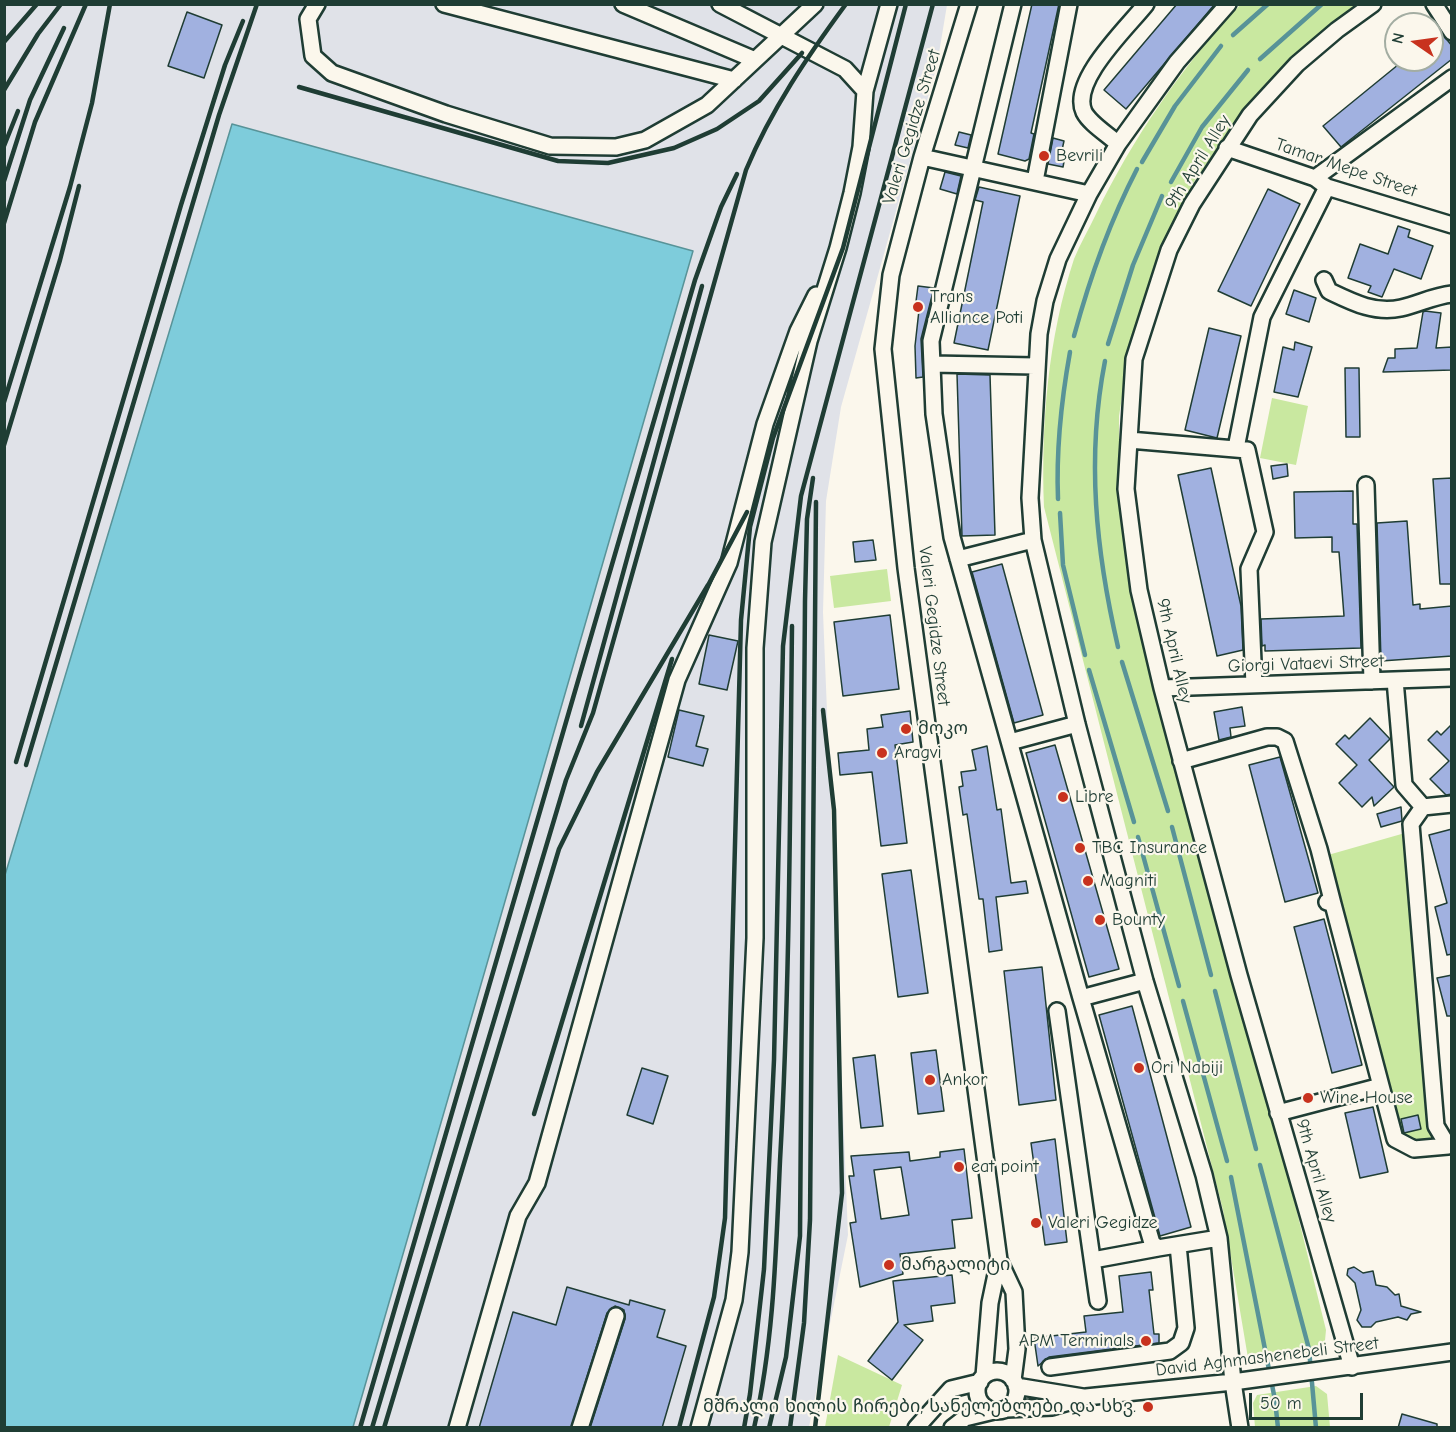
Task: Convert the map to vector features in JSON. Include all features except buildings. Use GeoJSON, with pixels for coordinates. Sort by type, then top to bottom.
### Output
{"type":"FeatureCollection","features":[{"type":"Feature","properties":{"kind":"street"},"geometry":{"type":"LineString","coordinates":[[317,4],[308,19],[313,56],[332,73],[446,114],[550,146],[616,147],[645,140],[707,105],[815,4]]}},
{"type":"Feature","properties":{"kind":"street"},"geometry":{"type":"LineString","coordinates":[[444,4],[734,80]]}},
{"type":"Feature","properties":{"kind":"street"},"geometry":{"type":"LineString","coordinates":[[623,4],[755,60]]}},
{"type":"Feature","properties":{"kind":"street"},"geometry":{"type":"LineString","coordinates":[[720,4],[845,69],[865,90]]}},
{"type":"Feature","properties":{"kind":"street"},"geometry":{"type":"LineString","coordinates":[[699,1428],[734,1300],[740,1252],[755,938],[755,648],[763,542],[809,341],[838,248],[861,147],[865,90],[889,4]]}},
{"type":"Feature","properties":{"kind":"street","name":"Valeri Gegidze Street"},"geometry":{"type":"LineString","coordinates":[[969,4],[922,157],[891,275],[883,349],[906,568],[999,1260],[1014,1292],[1017,1349],[1015,1383]]}},
{"type":"Feature","properties":{"kind":"street"},"geometry":{"type":"LineString","coordinates":[[1013,4],[931,341],[934,414],[952,537],[958,560],[1152,1243],[1158,1248]]}},
{"type":"Feature","properties":{"kind":"street"},"geometry":{"type":"LineString","coordinates":[[1035,181],[1069,4]]}},
{"type":"Feature","properties":{"kind":"street"},"geometry":{"type":"LineString","coordinates":[[1118,144],[1085,114],[1081,97],[1088,75],[1146,4]]}},
{"type":"Feature","properties":{"kind":"street"},"geometry":{"type":"LineString","coordinates":[[1228,4],[1177,62],[1118,144],[1089,194],[1058,259],[1045,301],[1035,366],[1030,498],[1034,540],[1077,724],[1145,981],[1204,1175],[1219,1238],[1233,1382],[1240,1428]]}},
{"type":"Feature","properties":{"kind":"street","name":"9th April Alley"},"geometry":{"type":"LineString","coordinates":[[1344,1367],[1278,1113],[1180,761],[1136,567],[1126,489],[1134,359],[1170,250],[1192,204],[1250,115],[1298,64],[1337,30],[1373,4]]}},
{"type":"Feature","properties":{"kind":"street"},"geometry":{"type":"LineString","coordinates":[[1434,4],[1452,32]]}},
{"type":"Feature","properties":{"kind":"street"},"geometry":{"type":"LineString","coordinates":[[1236,448],[1262,317],[1321,182],[1452,78]]}},
{"type":"Feature","properties":{"kind":"street","name":"Tamar Mepe Street"},"geometry":{"type":"LineString","coordinates":[[1227,148],[1452,225]]}},
{"type":"Feature","properties":{"kind":"street"},"geometry":{"type":"LineString","coordinates":[[922,157],[1089,194]]}},
{"type":"Feature","properties":{"kind":"street"},"geometry":{"type":"LineString","coordinates":[[457,1428],[518,1216],[537,1183],[677,680],[729,563],[765,424],[798,332],[838,248]]}},
{"type":"Feature","properties":{"kind":"street"},"geometry":{"type":"LineString","coordinates":[[1324,280],[1329,291],[1366,308],[1400,308],[1425,299],[1452,294]]}},
{"type":"Feature","properties":{"kind":"street"},"geometry":{"type":"LineString","coordinates":[[932,364],[1035,366]]}},
{"type":"Feature","properties":{"kind":"street"},"geometry":{"type":"LineString","coordinates":[[1129,440],[1247,450],[1265,532],[1249,569],[1254,685]]}},
{"type":"Feature","properties":{"kind":"street"},"geometry":{"type":"LineString","coordinates":[[1366,485],[1372,681]]}},
{"type":"Feature","properties":{"kind":"street"},"geometry":{"type":"LineString","coordinates":[[958,560],[1034,540]]}},
{"type":"Feature","properties":{"kind":"street","name":"Giorgi Vataevi Street"},"geometry":{"type":"LineString","coordinates":[[1162,688],[1452,678]]}},
{"type":"Feature","properties":{"kind":"street"},"geometry":{"type":"LineString","coordinates":[[1395,680],[1404,785],[1423,807]]}},
{"type":"Feature","properties":{"kind":"street"},"geometry":{"type":"LineString","coordinates":[[1010,742],[1077,724]]}},
{"type":"Feature","properties":{"kind":"street"},"geometry":{"type":"LineString","coordinates":[[1180,761],[1267,737],[1277,737],[1285,741],[1319,849],[1330,903],[1395,1139],[1414,1149],[1450,1146]]}},
{"type":"Feature","properties":{"kind":"street"},"geometry":{"type":"LineString","coordinates":[[1450,1146],[1436,1126],[1411,824],[1423,807],[1452,804]]}},
{"type":"Feature","properties":{"kind":"street"},"geometry":{"type":"LineString","coordinates":[[1081,998],[1145,981]]}},
{"type":"Feature","properties":{"kind":"street"},"geometry":{"type":"LineString","coordinates":[[1057,1011],[1098,1301]]}},
{"type":"Feature","properties":{"kind":"street"},"geometry":{"type":"LineString","coordinates":[[1278,1113],[1381,1086]]}},
{"type":"Feature","properties":{"kind":"street"},"geometry":{"type":"LineString","coordinates":[[1092,1260],[1219,1238]]}},
{"type":"Feature","properties":{"kind":"street"},"geometry":{"type":"LineString","coordinates":[[1050,1367],[1170,1351],[1181,1344],[1186,1328],[1179,1245]]}},
{"type":"Feature","properties":{"kind":"street","name":"Valeri Gegidze Street"},"geometry":{"type":"LineString","coordinates":[[982,1379],[990,1303],[999,1260]]}},
{"type":"Feature","properties":{"kind":"street"},"geometry":{"type":"LineString","coordinates":[[580,1428],[616,1316]]}},
{"type":"Feature","properties":{"kind":"street","name":"David Aghmashenebeli Street"},"geometry":{"type":"LineString","coordinates":[[952,1428],[965,1418],[1001,1410],[1052,1407],[1086,1397],[1233,1382],[1452,1352]]}},
{"type":"Feature","properties":{"kind":"street"},"geometry":{"type":"LineString","coordinates":[[916,1428],[951,1389],[996,1372],[1003,1372],[1015,1383],[1016,1399],[1001,1410],[982,1404],[978,1397],[982,1379]]}},
{"type":"Feature","properties":{"kind":"street","name":"David Aghmashenebeli Street"},"geometry":{"type":"LineString","coordinates":[[1015,1383],[1086,1397]]}},
{"type":"Feature","properties":{"kind":"shaded area"},"geometry":{"type":"Polygon","coordinates":[[[5,5],[947,5],[937,65],[841,407],[826,501],[823,612],[848,1235],[809,1427],[353,1427],[693,251],[5,875],[5,5]]]}},
{"type":"Feature","properties":{"kind":"green space"},"geometry":{"type":"Polygon","coordinates":[[[1240,5],[1360,5],[1296,57],[1251,104],[1195,180],[1166,240],[1130,347],[1119,416],[1119,486],[1134,587],[1153,685],[1227,962],[1277,1131],[1326,1330],[1324,1351],[1252,1363],[1248,1358],[1223,1210],[1044,507],[1043,476],[1045,413],[1052,350],[1074,259],[1110,186],[1160,104],[1198,53],[1240,5]]]}},
{"type":"Feature","properties":{"kind":"green space"},"geometry":{"type":"Polygon","coordinates":[[[1272,398],[1308,406],[1296,465],[1260,458],[1272,398]]]}},
{"type":"Feature","properties":{"kind":"green space"},"geometry":{"type":"Polygon","coordinates":[[[887,569],[891,601],[834,608],[830,576],[887,569]]]}},
{"type":"Feature","properties":{"kind":"green space"},"geometry":{"type":"Polygon","coordinates":[[[1405,833],[1434,1142],[1415,1143],[1402,1134],[1328,855],[1405,833]]]}},
{"type":"Feature","properties":{"kind":"green space"},"geometry":{"type":"Polygon","coordinates":[[[838,1355],[902,1385],[889,1427],[825,1427],[838,1355]]]}},
{"type":"Feature","properties":{"kind":"green space"},"geometry":{"type":"Polygon","coordinates":[[[1316,1386],[1327,1394],[1330,1427],[1255,1427],[1253,1403],[1257,1395],[1316,1386]]]}},
{"type":"Feature","properties":{"kind":"water"},"geometry":{"type":"Polygon","coordinates":[[[232,124],[693,251],[353,1427],[5,1427],[5,875],[232,124]]]}},
{"type":"Feature","properties":{"kind":"waterway"},"geometry":{"type":"LineString","coordinates":[[1233,35],[1268,4]]}},
{"type":"Feature","properties":{"kind":"waterway"},"geometry":{"type":"LineString","coordinates":[[1260,59],[1322,4]]}},
{"type":"Feature","properties":{"kind":"waterway"},"geometry":{"type":"LineString","coordinates":[[1142,162],[1175,106],[1221,46]]}},
{"type":"Feature","properties":{"kind":"waterway"},"geometry":{"type":"LineString","coordinates":[[1171,182],[1202,127],[1248,70]]}},
{"type":"Feature","properties":{"kind":"waterway"},"geometry":{"type":"LineString","coordinates":[[1074,336],[1101,251],[1137,169]]}},
{"type":"Feature","properties":{"kind":"waterway"},"geometry":{"type":"LineString","coordinates":[[1108,344],[1133,265],[1162,196]]}},
{"type":"Feature","properties":{"kind":"waterway"},"geometry":{"type":"LineString","coordinates":[[1058,499],[1060,426],[1070,352]]}},
{"type":"Feature","properties":{"kind":"waterway"},"geometry":{"type":"LineString","coordinates":[[1105,361],[1096,433],[1096,505],[1104,576],[1118,647]]}},
{"type":"Feature","properties":{"kind":"waterway"},"geometry":{"type":"LineString","coordinates":[[1060,513],[1063,565],[1085,655]]}},
{"type":"Feature","properties":{"kind":"waterway"},"geometry":{"type":"LineString","coordinates":[[1122,662],[1168,811]]}},
{"type":"Feature","properties":{"kind":"waterway"},"geometry":{"type":"LineString","coordinates":[[1089,670],[1134,822]]}},
{"type":"Feature","properties":{"kind":"waterway"},"geometry":{"type":"LineString","coordinates":[[1172,827],[1211,975]]}},
{"type":"Feature","properties":{"kind":"waterway"},"geometry":{"type":"LineString","coordinates":[[1138,837],[1179,986]]}},
{"type":"Feature","properties":{"kind":"waterway"},"geometry":{"type":"LineString","coordinates":[[1215,991],[1256,1149]]}},
{"type":"Feature","properties":{"kind":"waterway"},"geometry":{"type":"LineString","coordinates":[[1183,1001],[1227,1161]]}},
{"type":"Feature","properties":{"kind":"waterway"},"geometry":{"type":"LineString","coordinates":[[1260,1165],[1309,1349],[1316,1428]]}},
{"type":"Feature","properties":{"kind":"waterway"},"geometry":{"type":"LineString","coordinates":[[1231,1177],[1275,1400],[1278,1428]]}},
{"type":"Feature","properties":{"kind":"railway"},"geometry":{"type":"LineString","coordinates":[[4,42],[37,4]]}},
{"type":"Feature","properties":{"kind":"railway"},"geometry":{"type":"LineString","coordinates":[[4,90],[38,34],[61,4]]}},
{"type":"Feature","properties":{"kind":"railway"},"geometry":{"type":"LineString","coordinates":[[4,223],[35,122],[86,4]]}},
{"type":"Feature","properties":{"kind":"railway"},"geometry":{"type":"LineString","coordinates":[[4,402],[70,187],[92,103],[110,4]]}},
{"type":"Feature","properties":{"kind":"railway"},"geometry":{"type":"LineString","coordinates":[[26,765],[219,115],[257,4]]}},
{"type":"Feature","properties":{"kind":"railway"},"geometry":{"type":"LineString","coordinates":[[372,1428],[566,780],[593,713],[746,170],[791,84],[846,4]]}},
{"type":"Feature","properties":{"kind":"railway"},"geometry":{"type":"LineString","coordinates":[[679,1428],[714,1297],[725,1218],[741,620],[750,527],[773,438],[843,248],[906,4]]}},
{"type":"Feature","properties":{"kind":"railway"},"geometry":{"type":"LineString","coordinates":[[744,1428],[764,1269],[774,1060],[783,646],[801,496],[933,4]]}},
{"type":"Feature","properties":{"kind":"railway"},"geometry":{"type":"LineString","coordinates":[[16,762],[181,205],[225,65],[243,21]]}},
{"type":"Feature","properties":{"kind":"railway"},"geometry":{"type":"LineString","coordinates":[[4,181],[30,100],[64,28]]}},
{"type":"Feature","properties":{"kind":"railway"},"geometry":{"type":"LineString","coordinates":[[299,87],[558,161],[608,163],[674,148],[717,129],[759,101],[802,53]]}},
{"type":"Feature","properties":{"kind":"railway"},"geometry":{"type":"LineString","coordinates":[[4,146],[18,111]]}},
{"type":"Feature","properties":{"kind":"railway"},"geometry":{"type":"LineString","coordinates":[[360,1428],[695,280],[721,207],[737,174]]}},
{"type":"Feature","properties":{"kind":"railway"},"geometry":{"type":"LineString","coordinates":[[4,445],[60,260],[79,186]]}},
{"type":"Feature","properties":{"kind":"railway"},"geometry":{"type":"LineString","coordinates":[[581,726],[702,286]]}},
{"type":"Feature","properties":{"kind":"railway"},"geometry":{"type":"LineString","coordinates":[[769,1428],[786,1357],[800,1236],[805,601],[807,519],[813,478]]}},
{"type":"Feature","properties":{"kind":"railway"},"geometry":{"type":"LineString","coordinates":[[790,1428],[804,1323],[810,1220],[816,502]]}},
{"type":"Feature","properties":{"kind":"railway"},"geometry":{"type":"LineString","coordinates":[[705,591],[747,512]]}},
{"type":"Feature","properties":{"kind":"railway"},"geometry":{"type":"LineString","coordinates":[[384,1428],[559,849],[597,772],[708,585]]}},
{"type":"Feature","properties":{"kind":"railway"},"geometry":{"type":"LineString","coordinates":[[754,1428],[770,1329],[777,1228],[788,960],[792,626]]}},
{"type":"Feature","properties":{"kind":"railway"},"geometry":{"type":"LineString","coordinates":[[534,1114],[672,659]]}},
{"type":"Feature","properties":{"kind":"railway"},"geometry":{"type":"LineString","coordinates":[[815,1428],[842,1193],[834,810],[823,710]]}},
{"type":"Feature","properties":{"kind":"place","name":"Bevrili"},"geometry":{"type":"Point","coordinates":[1044,156]}},
{"type":"Feature","properties":{"kind":"place","name":"Trans Alliance Poti"},"geometry":{"type":"Point","coordinates":[918,307]}},
{"type":"Feature","properties":{"kind":"place","name":"მოკო"},"geometry":{"type":"Point","coordinates":[906,729]}},
{"type":"Feature","properties":{"kind":"place","name":"Aragvi"},"geometry":{"type":"Point","coordinates":[882,753]}},
{"type":"Feature","properties":{"kind":"place","name":"Libre"},"geometry":{"type":"Point","coordinates":[1063,797]}},
{"type":"Feature","properties":{"kind":"place","name":"TBC Insurance"},"geometry":{"type":"Point","coordinates":[1080,848]}},
{"type":"Feature","properties":{"kind":"place","name":"Magniti"},"geometry":{"type":"Point","coordinates":[1088,881]}},
{"type":"Feature","properties":{"kind":"place","name":"Bounty"},"geometry":{"type":"Point","coordinates":[1100,920]}},
{"type":"Feature","properties":{"kind":"place","name":"Ori Nabiji"},"geometry":{"type":"Point","coordinates":[1139,1068]}},
{"type":"Feature","properties":{"kind":"place","name":"Ankor"},"geometry":{"type":"Point","coordinates":[930,1080]}},
{"type":"Feature","properties":{"kind":"place","name":"Wine House"},"geometry":{"type":"Point","coordinates":[1308,1098]}},
{"type":"Feature","properties":{"kind":"place","name":"eat point"},"geometry":{"type":"Point","coordinates":[959,1167]}},
{"type":"Feature","properties":{"kind":"place","name":"Valeri Gegidze"},"geometry":{"type":"Point","coordinates":[1036,1223]}},
{"type":"Feature","properties":{"kind":"place","name":"მარგალიტი"},"geometry":{"type":"Point","coordinates":[889,1265]}},
{"type":"Feature","properties":{"kind":"place","name":"APM Terminals"},"geometry":{"type":"Point","coordinates":[1146,1341]}},
{"type":"Feature","properties":{"kind":"place","name":"მშრალი ხილის ჩირები, სანელებლები და სხვ."},"geometry":{"type":"Point","coordinates":[1148,1407]}}]}
